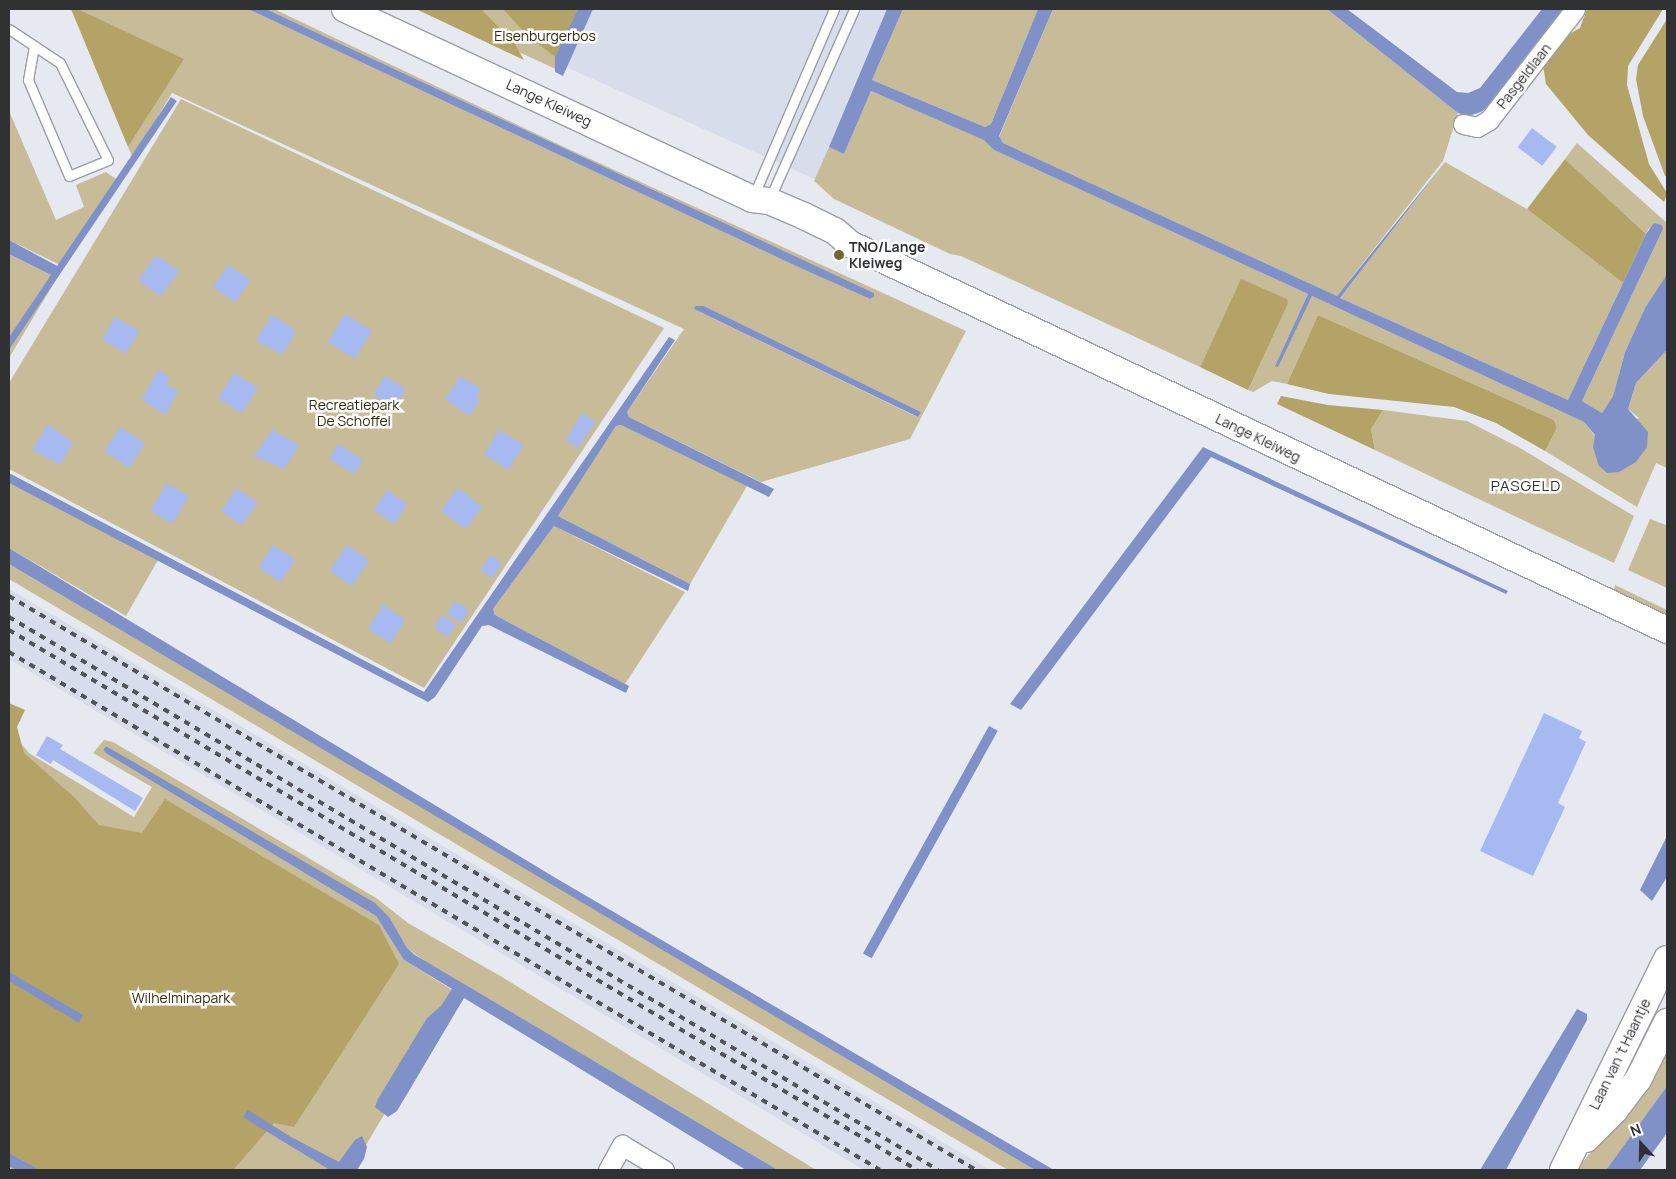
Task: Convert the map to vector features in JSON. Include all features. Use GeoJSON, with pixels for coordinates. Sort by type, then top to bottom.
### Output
{"type":"FeatureCollection","features":[{"type":"Feature","properties":{"kind":"street","name":"Lange Kleiweg"},"geometry":{"type":"LineString","coordinates":[[345,9],[760,203],[829,242],[850,244],[1667,630]]}},
{"type":"Feature","properties":{"kind":"street","name":"Pasgeldlaan"},"geometry":{"type":"LineString","coordinates":[[1463,124],[1477,128],[1489,120],[1575,9]]}},
{"type":"Feature","properties":{"kind":"street","name":"Laan van 't Haantje"},"geometry":{"type":"LineString","coordinates":[[1569,1160],[1666,962]]}},
{"type":"Feature","properties":{"kind":"street","name":"Laan van 't Haantje"},"geometry":{"type":"LineString","coordinates":[[1569,1160],[1615,1110],[1638,1080],[1667,1022]]}},
{"type":"Feature","properties":{"kind":"street"},"geometry":{"type":"LineString","coordinates":[[608,1170],[622,1145],[664,1170]]}},
{"type":"Feature","properties":{"kind":"lane"},"geometry":{"type":"LineString","coordinates":[[760,203],[834,9]]}},
{"type":"Feature","properties":{"kind":"lane"},"geometry":{"type":"LineString","coordinates":[[760,203],[854,9]]}},
{"type":"Feature","properties":{"kind":"lane"},"geometry":{"type":"LineString","coordinates":[[9,29],[60,64],[108,160],[69,176],[28,80],[34,47]]}},
{"type":"Feature","properties":{"kind":"shaded area"},"geometry":{"type":"Polygon","coordinates":[[[585,9],[895,9],[821,182],[564,66],[585,9]]]}},
{"type":"Feature","properties":{"kind":"shaded area"},"geometry":{"type":"Polygon","coordinates":[[[9,589],[990,1170],[864,1170],[9,659],[9,589]]]}},
{"type":"Feature","properties":{"kind":"green space"},"geometry":{"type":"Polygon","coordinates":[[[71,9],[78,9],[184,59],[128,147],[71,9]]]}},
{"type":"Feature","properties":{"kind":"green space"},"geometry":{"type":"Polygon","coordinates":[[[78,9],[248,9],[798,267],[870,299],[874,297],[874,293],[266,9],[274,9],[562,146],[966,331],[910,439],[761,482],[629,417],[627,412],[684,329],[172,93],[133,158],[128,147],[183,59],[78,9]],[[695,306],[694,309],[917,417],[921,412],[704,306],[695,306]]]}},
{"type":"Feature","properties":{"kind":"green space"},"geometry":{"type":"Polygon","coordinates":[[[416,9],[481,9],[515,44],[524,60],[416,9]]]}},
{"type":"Feature","properties":{"kind":"green space","name":"Elsenburgerbos"},"geometry":{"type":"Polygon","coordinates":[[[426,9],[582,9],[560,71],[426,9]]]}},
{"type":"Feature","properties":{"kind":"green space"},"geometry":{"type":"Polygon","coordinates":[[[503,9],[578,9],[555,57],[527,35],[503,9]]]}},
{"type":"Feature","properties":{"kind":"green space"},"geometry":{"type":"Polygon","coordinates":[[[903,9],[1038,9],[991,124],[985,127],[872,80],[903,9]]]}},
{"type":"Feature","properties":{"kind":"green space"},"geometry":{"type":"Polygon","coordinates":[[[1053,9],[1327,9],[1458,113],[1443,161],[1337,296],[1003,143],[999,137],[1053,9]]]}},
{"type":"Feature","properties":{"kind":"green space"},"geometry":{"type":"Polygon","coordinates":[[[1587,9],[1663,9],[1628,66],[1627,85],[1649,164],[1667,193],[1664,202],[1588,135],[1546,84],[1543,65],[1568,35],[1580,28],[1587,9]]]}},
{"type":"Feature","properties":{"kind":"green space"},"geometry":{"type":"Polygon","coordinates":[[[1667,19],[1667,176],[1665,176],[1643,116],[1636,79],[1638,65],[1667,19]]]}},
{"type":"Feature","properties":{"kind":"green space"},"geometry":{"type":"Polygon","coordinates":[[[871,91],[985,140],[994,150],[1308,294],[1275,366],[1312,296],[1584,422],[1595,436],[1639,418],[1628,409],[1636,383],[1667,350],[1667,468],[1656,463],[1637,507],[1545,451],[1557,428],[1554,420],[1318,315],[1287,384],[1272,381],[1253,392],[1248,390],[1288,304],[1286,299],[1241,280],[1200,367],[961,256],[950,254],[834,199],[814,181],[829,147],[844,154],[871,91]]]}},
{"type":"Feature","properties":{"kind":"green space","name":"Recreatiepark De Schoffel"},"geometry":{"type":"Polygon","coordinates":[[[181,99],[664,328],[424,688],[9,469],[9,383],[181,99]]]}},
{"type":"Feature","properties":{"kind":"green space"},"geometry":{"type":"Polygon","coordinates":[[[9,111],[56,220],[84,207],[76,185],[106,172],[119,181],[64,267],[9,240],[9,111]]]}},
{"type":"Feature","properties":{"kind":"green space"},"geometry":{"type":"Polygon","coordinates":[[[1577,143],[1667,223],[1667,274],[1645,308],[1625,352],[1613,396],[1602,413],[1582,401],[1663,229],[1649,228],[1646,234],[1565,159],[1577,143]]]}},
{"type":"Feature","properties":{"kind":"green space"},"geometry":{"type":"Polygon","coordinates":[[[1565,159],[1646,234],[1623,283],[1527,209],[1565,159]]]}},
{"type":"Feature","properties":{"kind":"green space"},"geometry":{"type":"Polygon","coordinates":[[[1445,162],[1527,209],[1623,283],[1568,400],[1340,298],[1445,162]]]}},
{"type":"Feature","properties":{"kind":"green space"},"geometry":{"type":"Polygon","coordinates":[[[9,254],[57,278],[9,358],[9,254]]]}},
{"type":"Feature","properties":{"kind":"green space"},"geometry":{"type":"Polygon","coordinates":[[[1241,279],[1287,299],[1288,304],[1248,390],[1200,367],[1241,279]]]}},
{"type":"Feature","properties":{"kind":"green space"},"geometry":{"type":"Polygon","coordinates":[[[1318,315],[1554,420],[1557,428],[1545,451],[1496,423],[1454,407],[1329,394],[1287,384],[1318,315]]]}},
{"type":"Feature","properties":{"kind":"green space"},"geometry":{"type":"Polygon","coordinates":[[[1281,396],[1328,405],[1383,410],[1371,429],[1375,450],[1277,404],[1281,396]]]}},
{"type":"Feature","properties":{"kind":"green space"},"geometry":{"type":"Polygon","coordinates":[[[1383,410],[1467,421],[1520,448],[1634,516],[1614,563],[1375,450],[1371,429],[1383,410]]]}},
{"type":"Feature","properties":{"kind":"green space"},"geometry":{"type":"Polygon","coordinates":[[[621,425],[747,486],[690,584],[558,516],[616,426],[621,425]]]}},
{"type":"Feature","properties":{"kind":"green space"},"geometry":{"type":"Polygon","coordinates":[[[9,483],[158,560],[126,616],[9,548],[9,483]]]}},
{"type":"Feature","properties":{"kind":"green space"},"geometry":{"type":"Polygon","coordinates":[[[1650,519],[1666,525],[1667,522],[1667,588],[1628,570],[1650,519]]]}},
{"type":"Feature","properties":{"kind":"green space"},"geometry":{"type":"Polygon","coordinates":[[[554,526],[685,592],[625,684],[495,615],[493,609],[554,526]]]}},
{"type":"Feature","properties":{"kind":"green space"},"geometry":{"type":"Polygon","coordinates":[[[9,564],[1035,1170],[1008,1170],[780,1036],[9,579],[9,564]]]}},
{"type":"Feature","properties":{"kind":"green space"},"geometry":{"type":"Polygon","coordinates":[[[1615,585],[1667,610],[1667,621],[1614,591],[1615,585]]]}},
{"type":"Feature","properties":{"kind":"green space","name":"Wilhelminapark"},"geometry":{"type":"Polygon","coordinates":[[[9,703],[25,710],[17,727],[24,753],[74,797],[99,825],[142,833],[165,799],[379,925],[399,964],[294,1127],[274,1123],[233,1170],[40,1170],[9,1153],[9,703]]]}},
{"type":"Feature","properties":{"kind":"green space","name":"Wilhelminapark"},"geometry":{"type":"Polygon","coordinates":[[[9,730],[29,753],[134,817],[152,787],[93,753],[104,740],[113,742],[376,898],[408,923],[502,977],[816,1170],[778,1170],[426,962],[407,948],[390,918],[106,746],[103,750],[107,754],[376,916],[404,960],[457,993],[351,1170],[9,1170],[9,730]]]}},
{"type":"Feature","properties":{"kind":"green space"},"geometry":{"type":"Polygon","coordinates":[[[1667,1037],[1667,1086],[1606,1170],[1576,1170],[1619,1119],[1667,1037]]]}},
{"type":"Feature","properties":{"kind":"water"},"geometry":{"type":"Polygon","coordinates":[[[248,9],[266,9],[874,293],[874,297],[870,299],[798,267],[248,9]]]}},
{"type":"Feature","properties":{"kind":"water"},"geometry":{"type":"Polygon","coordinates":[[[578,9],[593,9],[563,76],[555,72],[555,57],[578,9]]]}},
{"type":"Feature","properties":{"kind":"water"},"geometry":{"type":"Polygon","coordinates":[[[887,9],[903,9],[872,80],[985,127],[991,124],[1038,9],[1053,9],[999,136],[1003,143],[1337,296],[1445,162],[1340,298],[1568,400],[1646,234],[1654,223],[1662,225],[1663,229],[1582,401],[1602,413],[1613,396],[1625,352],[1645,308],[1667,274],[1667,350],[1636,383],[1628,409],[1648,432],[1647,447],[1636,462],[1619,472],[1607,473],[1599,466],[1593,447],[1595,435],[1584,422],[1312,296],[1278,367],[1275,366],[1308,294],[994,150],[984,140],[871,91],[844,154],[829,147],[887,9]]]}},
{"type":"Feature","properties":{"kind":"water"},"geometry":{"type":"Polygon","coordinates":[[[1327,9],[1347,9],[1457,92],[1468,93],[1480,88],[1542,9],[1565,9],[1490,105],[1481,112],[1468,116],[1458,113],[1327,9]]]}},
{"type":"Feature","properties":{"kind":"water"},"geometry":{"type":"Polygon","coordinates":[[[171,97],[177,101],[9,350],[9,337],[171,97]]]}},
{"type":"Feature","properties":{"kind":"water"},"geometry":{"type":"Polygon","coordinates":[[[9,240],[61,268],[57,278],[9,254],[9,240]]]}},
{"type":"Feature","properties":{"kind":"water"},"geometry":{"type":"Polygon","coordinates":[[[695,306],[704,306],[921,412],[918,417],[694,309],[695,306]]]}},
{"type":"Feature","properties":{"kind":"water"},"geometry":{"type":"Polygon","coordinates":[[[669,337],[675,340],[627,412],[629,417],[774,489],[769,497],[621,425],[616,426],[558,516],[690,584],[688,591],[554,526],[493,609],[495,615],[629,686],[626,693],[489,625],[482,626],[435,697],[428,702],[9,483],[9,473],[424,692],[669,337]]]}},
{"type":"Feature","properties":{"kind":"water"},"geometry":{"type":"Polygon","coordinates":[[[1203,447],[1508,591],[1506,594],[1211,457],[1021,710],[1010,704],[1203,447]]]}},
{"type":"Feature","properties":{"kind":"water"},"geometry":{"type":"Polygon","coordinates":[[[9,548],[554,877],[1054,1170],[1035,1170],[9,564],[9,548]]]}},
{"type":"Feature","properties":{"kind":"water"},"geometry":{"type":"Polygon","coordinates":[[[989,726],[998,731],[872,958],[863,953],[989,726]]]}},
{"type":"Feature","properties":{"kind":"water"},"geometry":{"type":"Polygon","coordinates":[[[106,746],[375,903],[390,918],[407,948],[415,955],[778,1170],[746,1170],[464,998],[397,1111],[388,1117],[375,1107],[378,1099],[427,1018],[441,1006],[452,989],[404,960],[376,916],[107,754],[103,750],[106,746]]]}},
{"type":"Feature","properties":{"kind":"water"},"geometry":{"type":"Polygon","coordinates":[[[1667,836],[1667,877],[1652,901],[1640,890],[1667,836]]]}},
{"type":"Feature","properties":{"kind":"water"},"geometry":{"type":"Polygon","coordinates":[[[9,972],[83,1015],[79,1023],[9,981],[9,972]]]}},
{"type":"Feature","properties":{"kind":"water"},"geometry":{"type":"Polygon","coordinates":[[[1577,1009],[1587,1014],[1587,1020],[1506,1170],[1480,1170],[1577,1009]]]}},
{"type":"Feature","properties":{"kind":"water"},"geometry":{"type":"Polygon","coordinates":[[[1667,1086],[1667,1133],[1640,1170],[1606,1170],[1667,1086]]]}},
{"type":"Feature","properties":{"kind":"water"},"geometry":{"type":"Polygon","coordinates":[[[248,1110],[291,1137],[339,1162],[355,1140],[362,1136],[367,1147],[364,1159],[357,1170],[330,1170],[243,1117],[248,1110]]]}},
{"type":"Feature","properties":{"kind":"water"},"geometry":{"type":"Polygon","coordinates":[[[9,1153],[40,1170],[16,1170],[9,1166],[9,1153]]]}},
{"type":"Feature","properties":{"kind":"building"},"geometry":{"type":"Polygon","coordinates":[[[1532,128],[1557,147],[1542,166],[1518,147],[1532,128]]]}},
{"type":"Feature","properties":{"kind":"building"},"geometry":{"type":"Polygon","coordinates":[[[156,255],[179,271],[161,296],[138,280],[156,255]]]}},
{"type":"Feature","properties":{"kind":"building"},"geometry":{"type":"Polygon","coordinates":[[[228,265],[250,280],[235,302],[213,287],[228,265]]]}},
{"type":"Feature","properties":{"kind":"building"},"geometry":{"type":"Polygon","coordinates":[[[345,314],[372,331],[355,359],[328,342],[345,314]]]}},
{"type":"Feature","properties":{"kind":"building"},"geometry":{"type":"Polygon","coordinates":[[[272,315],[294,329],[295,334],[282,355],[256,340],[272,315]]]}},
{"type":"Feature","properties":{"kind":"building"},"geometry":{"type":"Polygon","coordinates":[[[115,317],[139,331],[126,354],[102,340],[115,317]]]}},
{"type":"Feature","properties":{"kind":"building"},"geometry":{"type":"Polygon","coordinates":[[[158,370],[170,377],[166,384],[178,391],[166,415],[142,400],[158,370]]]}},
{"type":"Feature","properties":{"kind":"building"},"geometry":{"type":"Polygon","coordinates":[[[234,373],[258,388],[242,413],[218,398],[234,373]]]}},
{"type":"Feature","properties":{"kind":"building"},"geometry":{"type":"Polygon","coordinates":[[[385,376],[406,389],[395,408],[373,395],[385,376]]]}},
{"type":"Feature","properties":{"kind":"building"},"geometry":{"type":"Polygon","coordinates":[[[461,376],[481,389],[476,397],[480,400],[469,416],[445,399],[461,376]]]}},
{"type":"Feature","properties":{"kind":"building"},"geometry":{"type":"Polygon","coordinates":[[[582,413],[596,422],[578,448],[566,440],[582,413]]]}},
{"type":"Feature","properties":{"kind":"building"},"geometry":{"type":"Polygon","coordinates":[[[48,424],[73,443],[60,465],[32,450],[48,424]]]}},
{"type":"Feature","properties":{"kind":"building"},"geometry":{"type":"Polygon","coordinates":[[[120,427],[145,443],[129,468],[104,451],[120,427]]]}},
{"type":"Feature","properties":{"kind":"building"},"geometry":{"type":"Polygon","coordinates":[[[272,430],[299,445],[284,469],[254,456],[272,430]]]}},
{"type":"Feature","properties":{"kind":"building"},"geometry":{"type":"Polygon","coordinates":[[[499,430],[524,445],[509,470],[484,455],[499,430]]]}},
{"type":"Feature","properties":{"kind":"building"},"geometry":{"type":"Polygon","coordinates":[[[338,444],[363,460],[354,475],[329,458],[338,444]]]}},
{"type":"Feature","properties":{"kind":"building"},"geometry":{"type":"Polygon","coordinates":[[[167,483],[189,497],[172,524],[150,510],[167,483]]]}},
{"type":"Feature","properties":{"kind":"building"},"geometry":{"type":"Polygon","coordinates":[[[237,488],[258,502],[242,525],[221,511],[237,488]]]}},
{"type":"Feature","properties":{"kind":"building"},"geometry":{"type":"Polygon","coordinates":[[[458,488],[482,507],[465,529],[441,510],[458,488]]]}},
{"type":"Feature","properties":{"kind":"building"},"geometry":{"type":"Polygon","coordinates":[[[387,490],[408,504],[394,524],[374,510],[387,490]]]}},
{"type":"Feature","properties":{"kind":"building"},"geometry":{"type":"Polygon","coordinates":[[[273,545],[296,560],[281,582],[258,568],[273,545]]]}},
{"type":"Feature","properties":{"kind":"building"},"geometry":{"type":"Polygon","coordinates":[[[347,545],[369,560],[352,586],[330,571],[347,545]]]}},
{"type":"Feature","properties":{"kind":"building"},"geometry":{"type":"Polygon","coordinates":[[[491,555],[502,563],[492,578],[480,570],[491,555]]]}},
{"type":"Feature","properties":{"kind":"building"},"geometry":{"type":"Polygon","coordinates":[[[455,601],[469,610],[461,623],[447,614],[455,601]]]}},
{"type":"Feature","properties":{"kind":"building"},"geometry":{"type":"Polygon","coordinates":[[[383,605],[406,620],[390,643],[368,628],[383,605]]]}},
{"type":"Feature","properties":{"kind":"building"},"geometry":{"type":"Polygon","coordinates":[[[442,615],[456,624],[448,637],[434,628],[442,615]]]}},
{"type":"Feature","properties":{"kind":"building"},"geometry":{"type":"Polygon","coordinates":[[[1544,713],[1582,731],[1579,738],[1586,742],[1558,803],[1565,807],[1533,876],[1480,851],[1544,713]]]}},
{"type":"Feature","properties":{"kind":"building"},"geometry":{"type":"Polygon","coordinates":[[[47,736],[63,745],[60,749],[143,798],[135,811],[53,760],[51,764],[36,755],[47,736]]]}},
{"type":"Feature","properties":{"kind":"railway"},"geometry":{"type":"LineString","coordinates":[[9,596],[976,1170]]}},
{"type":"Feature","properties":{"kind":"railway"},"geometry":{"type":"LineString","coordinates":[[9,617],[938,1170]]}},
{"type":"Feature","properties":{"kind":"railway"},"geometry":{"type":"LineString","coordinates":[[9,630],[917,1170]]}},
{"type":"Feature","properties":{"kind":"railway"},"geometry":{"type":"LineString","coordinates":[[9,652],[880,1170]]}},
{"type":"Feature","properties":{"kind":"place","name":"TNO/Lange Kleiweg"},"geometry":{"type":"Point","coordinates":[839,255]}},
{"type":"Feature","properties":{"kind":"district","name":"PASGELD"},"geometry":{"type":"Point","coordinates":[1526,486]}}]}
